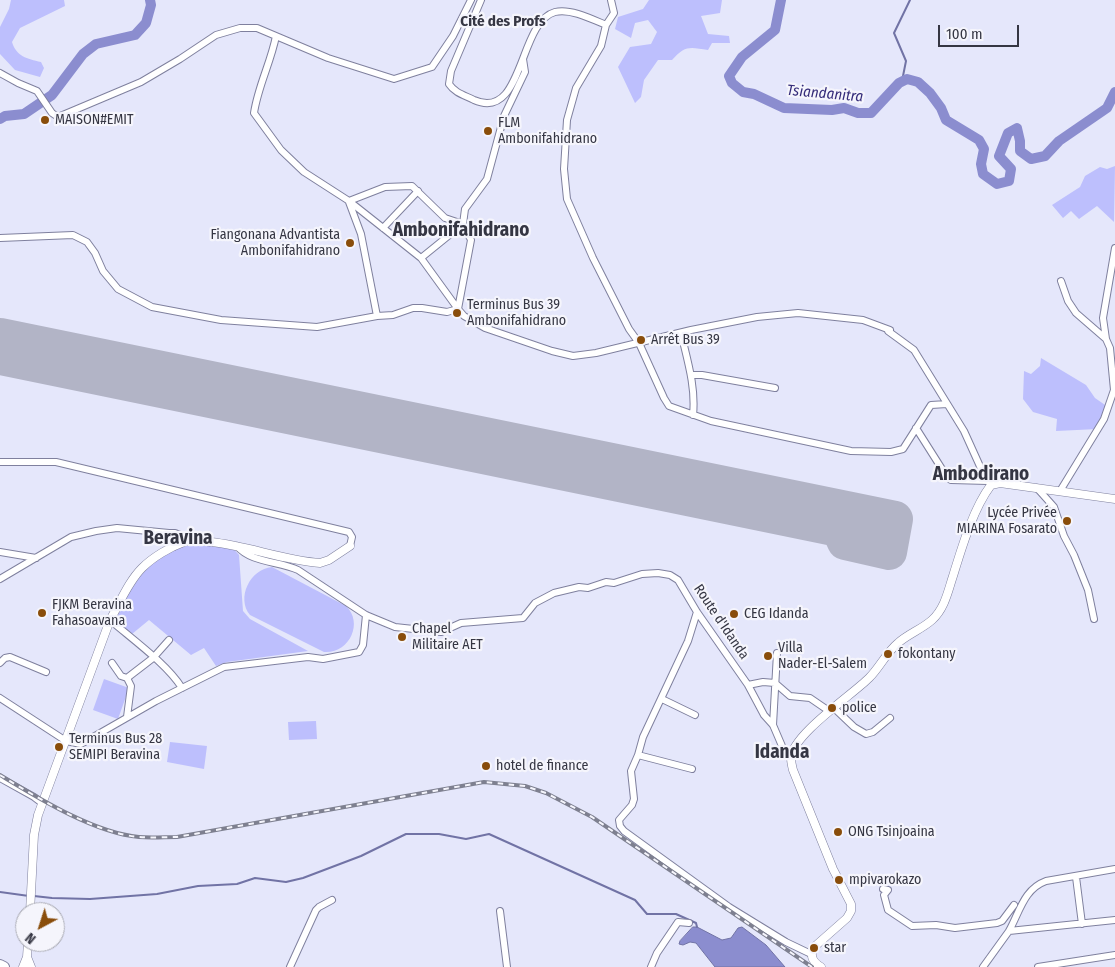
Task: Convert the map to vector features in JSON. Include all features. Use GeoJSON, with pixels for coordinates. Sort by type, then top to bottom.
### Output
{"type":"FeatureCollection","features":[{"type":"Feature","properties":{"kind":"main road"},"geometry":{"type":"LineString","coordinates":[[0,965],[4,967]]}},
{"type":"Feature","properties":{"kind":"street"},"geometry":{"type":"LineString","coordinates":[[0,73],[18,83],[37,90],[49,110],[58,117],[141,82],[180,59],[216,34],[240,28],[257,28],[328,58],[394,79],[432,67],[453,36],[471,0]]}},
{"type":"Feature","properties":{"kind":"street"},"geometry":{"type":"LineString","coordinates":[[481,0],[451,71],[449,84],[454,91],[482,104],[493,103],[506,95],[540,21],[555,12],[579,13],[606,25]]}},
{"type":"Feature","properties":{"kind":"street"},"geometry":{"type":"LineString","coordinates":[[611,0],[614,13],[606,25],[601,46],[576,88],[567,120],[564,169],[567,199],[593,258],[629,330],[639,343],[669,406],[720,423],[851,451],[891,452],[903,449],[931,405],[947,404]]}},
{"type":"Feature","properties":{"kind":"street"},"geometry":{"type":"LineString","coordinates":[[276,36],[274,50],[261,84],[254,113],[281,150],[304,172],[348,201],[421,258],[464,316],[486,328],[552,351],[573,356],[596,354],[757,317],[798,314],[863,320],[890,330],[888,331],[914,350],[964,431],[983,473],[990,483]]}},
{"type":"Feature","properties":{"kind":"street"},"geometry":{"type":"LineString","coordinates":[[458,309],[470,240],[463,224],[465,209],[487,178],[504,116],[525,72],[523,57]]}},
{"type":"Feature","properties":{"kind":"street"},"geometry":{"type":"LineString","coordinates":[[348,201],[386,186],[412,186],[445,218],[463,224]]}},
{"type":"Feature","properties":{"kind":"street"},"geometry":{"type":"LineString","coordinates":[[383,228],[418,191]]}},
{"type":"Feature","properties":{"kind":"street"},"geometry":{"type":"LineString","coordinates":[[348,201],[361,234],[377,316]]}},
{"type":"Feature","properties":{"kind":"street"},"geometry":{"type":"LineString","coordinates":[[421,258],[463,224]]}},
{"type":"Feature","properties":{"kind":"street"},"geometry":{"type":"LineString","coordinates":[[0,238],[73,234],[87,242],[103,271],[118,289],[152,307],[221,320],[317,327],[377,316],[393,316],[413,308],[447,312],[458,309]]}},
{"type":"Feature","properties":{"kind":"street"},"geometry":{"type":"LineString","coordinates":[[1060,491],[1104,419],[1114,390],[1110,348],[1106,339],[1103,318],[1115,248]]}},
{"type":"Feature","properties":{"kind":"street"},"geometry":{"type":"LineString","coordinates":[[1061,281],[1068,301],[1076,313],[1106,339]]}},
{"type":"Feature","properties":{"kind":"street"},"geometry":{"type":"LineString","coordinates":[[681,333],[691,375],[694,404],[693,415]]}},
{"type":"Feature","properties":{"kind":"street"},"geometry":{"type":"LineString","coordinates":[[691,375],[702,375],[775,388]]}},
{"type":"Feature","properties":{"kind":"street"},"geometry":{"type":"LineString","coordinates":[[916,428],[946,477],[951,480],[1000,483],[1115,499]]}},
{"type":"Feature","properties":{"kind":"street"},"geometry":{"type":"LineString","coordinates":[[0,462],[56,462],[349,532],[352,537],[350,546],[329,560],[320,563],[237,546],[196,540],[175,533],[169,534],[117,528],[71,537],[0,579]]}},
{"type":"Feature","properties":{"kind":"street"},"geometry":{"type":"LineString","coordinates":[[820,967],[812,960],[813,948],[847,918],[851,911],[851,904],[834,869],[793,770],[791,758],[794,749],[812,727],[831,709],[869,678],[896,645],[938,614],[944,604],[977,509],[990,483]]}},
{"type":"Feature","properties":{"kind":"street"},"geometry":{"type":"LineString","coordinates":[[1037,488],[1054,507],[1064,536],[1088,590],[1094,619]]}},
{"type":"Feature","properties":{"kind":"street"},"geometry":{"type":"LineString","coordinates":[[169,534],[173,538],[173,547]]}},
{"type":"Feature","properties":{"kind":"street"},"geometry":{"type":"LineString","coordinates":[[31,902],[34,835],[42,803],[110,620],[126,590],[141,569],[173,547],[184,542],[196,540]]}},
{"type":"Feature","properties":{"kind":"street"},"geometry":{"type":"LineString","coordinates":[[0,698],[66,741],[81,744],[127,717],[224,667],[308,657],[323,659],[359,652],[363,645],[366,615],[298,570],[290,566],[248,556],[237,546]]}},
{"type":"Feature","properties":{"kind":"street"},"geometry":{"type":"LineString","coordinates":[[0,552],[36,558]]}},
{"type":"Feature","properties":{"kind":"street","name":"Route d'Idanda"},"geometry":{"type":"LineString","coordinates":[[366,615],[395,626],[441,632],[461,623],[523,618],[535,604],[554,593],[579,587],[588,588],[606,582],[614,583],[642,574],[658,573],[670,575],[678,580],[748,685],[786,753],[791,758]]}},
{"type":"Feature","properties":{"kind":"street"},"geometry":{"type":"LineString","coordinates":[[698,612],[688,641],[643,737],[638,756],[631,771],[634,799],[632,805],[619,820],[620,826],[624,832],[728,907],[786,942],[811,954]]}},
{"type":"Feature","properties":{"kind":"street"},"geometry":{"type":"LineString","coordinates":[[110,620],[178,681],[182,688]]}},
{"type":"Feature","properties":{"kind":"street"},"geometry":{"type":"LineString","coordinates":[[127,678],[153,658],[169,640]]}},
{"type":"Feature","properties":{"kind":"street"},"geometry":{"type":"LineString","coordinates":[[772,725],[777,653]]}},
{"type":"Feature","properties":{"kind":"street"},"geometry":{"type":"LineString","coordinates":[[0,663],[5,658],[10,657],[46,672]]}},
{"type":"Feature","properties":{"kind":"street"},"geometry":{"type":"LineString","coordinates":[[112,663],[121,676],[127,678],[131,686],[127,717]]}},
{"type":"Feature","properties":{"kind":"street"},"geometry":{"type":"LineString","coordinates":[[748,685],[763,682],[776,683],[790,696],[810,698],[831,709],[854,728],[866,734],[873,732],[890,718]]}},
{"type":"Feature","properties":{"kind":"street"},"geometry":{"type":"LineString","coordinates":[[662,698],[695,715]]}},
{"type":"Feature","properties":{"kind":"street"},"geometry":{"type":"LineString","coordinates":[[638,756],[692,769]]}},
{"type":"Feature","properties":{"kind":"street"},"geometry":{"type":"LineString","coordinates":[[0,778],[42,803]]}},
{"type":"Feature","properties":{"kind":"street"},"geometry":{"type":"LineString","coordinates":[[983,967],[1009,931],[1029,891],[1037,884],[1046,880],[1115,869]]}},
{"type":"Feature","properties":{"kind":"street"},"geometry":{"type":"LineString","coordinates":[[1076,876],[1082,924]]}},
{"type":"Feature","properties":{"kind":"street"},"geometry":{"type":"LineString","coordinates":[[883,890],[888,890],[884,895],[888,910],[912,926],[936,925],[955,928],[1002,921],[1014,905]]}},
{"type":"Feature","properties":{"kind":"street"},"geometry":{"type":"LineString","coordinates":[[290,967],[316,910],[332,900]]}},
{"type":"Feature","properties":{"kind":"street"},"geometry":{"type":"LineString","coordinates":[[500,911],[507,967]]}},
{"type":"Feature","properties":{"kind":"street"},"geometry":{"type":"LineString","coordinates":[[1009,931],[1115,920]]}},
{"type":"Feature","properties":{"kind":"street"},"geometry":{"type":"LineString","coordinates":[[651,967],[657,952],[678,922],[689,923]]}},
{"type":"Feature","properties":{"kind":"street"},"geometry":{"type":"LineString","coordinates":[[23,967],[27,952]]}},
{"type":"Feature","properties":{"kind":"street"},"geometry":{"type":"LineString","coordinates":[[1038,967],[1115,955]]}},
{"type":"Feature","properties":{"kind":"street"},"geometry":{"type":"LineString","coordinates":[[27,957],[31,967]]}},
{"type":"Feature","properties":{"kind":"shaded area"},"geometry":{"type":"Polygon","coordinates":[[[11,0],[64,0],[65,6],[20,28],[12,42],[19,54],[31,60],[41,62],[44,68],[40,77],[15,70],[0,54],[0,27],[9,9],[11,0]]]}},
{"type":"Feature","properties":{"kind":"shaded area"},"geometry":{"type":"Polygon","coordinates":[[[649,0],[722,0],[720,13],[701,16],[708,34],[729,36],[730,43],[712,43],[708,50],[688,48],[684,49],[672,60],[658,60],[644,80],[641,97],[635,103],[618,67],[630,47],[651,44],[657,32],[648,20],[635,23],[631,38],[615,29],[618,17],[643,9],[649,0]]]}},
{"type":"Feature","properties":{"kind":"shaded area"},"geometry":{"type":"Polygon","coordinates":[[[1115,166],[1114,222],[1097,206],[1079,219],[1071,211],[1063,218],[1052,205],[1080,187],[1085,176],[1100,167],[1107,169],[1115,166]]]}},
{"type":"Feature","properties":{"kind":"shaded area"},"geometry":{"type":"Polygon","coordinates":[[[1041,358],[1086,385],[1095,398],[1108,407],[1098,429],[1056,431],[1057,419],[1033,412],[1023,399],[1024,371],[1031,374],[1040,366],[1041,358]]]}},
{"type":"Feature","properties":{"kind":"shaded area"},"geometry":{"type":"Polygon","coordinates":[[[201,542],[232,547],[239,555],[243,611],[250,619],[308,651],[227,662],[216,666],[204,648],[191,655],[149,620],[132,634],[116,620],[130,591],[147,568],[170,552],[201,542]]]}},
{"type":"Feature","properties":{"kind":"shaded area"},"geometry":{"type":"Polygon","coordinates":[[[272,567],[346,606],[354,621],[354,629],[347,643],[341,648],[324,652],[250,615],[244,601],[248,585],[257,573],[272,567]]]}},
{"type":"Feature","properties":{"kind":"shaded area"},"geometry":{"type":"Polygon","coordinates":[[[104,679],[129,688],[118,719],[93,710],[104,679]]]}},
{"type":"Feature","properties":{"kind":"shaded area"},"geometry":{"type":"Polygon","coordinates":[[[316,721],[317,739],[289,740],[288,722],[316,721]]]}},
{"type":"Feature","properties":{"kind":"shaded area"},"geometry":{"type":"Polygon","coordinates":[[[170,742],[207,746],[204,769],[167,762],[170,742]]]}},
{"type":"Feature","properties":{"kind":"shaded area"},"geometry":{"type":"Polygon","coordinates":[[[693,927],[697,927],[722,940],[731,938],[738,928],[742,927],[766,945],[785,967],[715,967],[696,943],[679,944],[693,927]]]}},
{"type":"Feature","properties":{"kind":"waterway","name":"Tsiandanitra"},"geometry":{"type":"LineString","coordinates":[[0,119],[5,116],[24,114],[52,95],[83,54],[96,44],[135,35],[146,23],[151,5],[150,0]]}},
{"type":"Feature","properties":{"kind":"waterway","name":"Tsiandanitra"},"geometry":{"type":"LineString","coordinates":[[781,0],[775,30],[742,57],[729,76],[732,83],[743,92],[754,94],[784,108],[832,110],[844,108],[858,113],[871,113],[899,83],[907,79],[918,82],[930,93],[941,108],[946,120],[979,140],[984,149],[981,164],[983,174],[997,184],[1009,181],[1011,169],[999,156],[1008,133],[1017,128],[1020,151],[1031,159],[1045,156],[1059,141],[1107,108],[1115,92]]}},
{"type":"Feature","properties":{"kind":"waterway"},"geometry":{"type":"LineString","coordinates":[[902,81],[906,61],[894,33],[910,0]]}},
{"type":"Feature","properties":{"kind":"waterway"},"geometry":{"type":"LineString","coordinates":[[34,896],[90,899],[157,894],[198,886],[237,884],[255,878],[286,882],[303,878],[361,856],[406,834],[439,834],[466,839],[489,834],[635,900],[647,914],[676,914],[696,923],[697,927]]}},
{"type":"Feature","properties":{"kind":"waterway"},"geometry":{"type":"LineString","coordinates":[[0,892],[29,896]]}},
{"type":"Feature","properties":{"kind":"runway"},"geometry":{"type":"LineString","coordinates":[[0,336],[895,519],[889,552],[845,542],[839,529],[0,357]]}},
{"type":"Feature","properties":{"kind":"railway"},"geometry":{"type":"LineString","coordinates":[[0,775],[49,804],[85,822],[104,829],[139,837],[177,837],[484,782],[525,786],[546,793],[592,817],[812,967]]}},
{"type":"Feature","properties":{"kind":"place","name":"MAISON#EMIT"},"geometry":{"type":"Point","coordinates":[45,120]}},
{"type":"Feature","properties":{"kind":"place","name":"FLM Ambonifahidrano"},"geometry":{"type":"Point","coordinates":[488,131]}},
{"type":"Feature","properties":{"kind":"place","name":"Fiangonana Advantista Ambonifahidrano"},"geometry":{"type":"Point","coordinates":[350,243]}},
{"type":"Feature","properties":{"kind":"place","name":"Terminus Bus 39 Ambonifahidrano"},"geometry":{"type":"Point","coordinates":[457,313]}},
{"type":"Feature","properties":{"kind":"place","name":"Arrêt Bus 39"},"geometry":{"type":"Point","coordinates":[641,340]}},
{"type":"Feature","properties":{"kind":"place","name":"Lycée Privée MIARINA Fosarato"},"geometry":{"type":"Point","coordinates":[1067,521]}},
{"type":"Feature","properties":{"kind":"place","name":"FJKM Beravina Fahasoavana"},"geometry":{"type":"Point","coordinates":[42,613]}},
{"type":"Feature","properties":{"kind":"place","name":"CEG Idanda"},"geometry":{"type":"Point","coordinates":[734,614]}},
{"type":"Feature","properties":{"kind":"place","name":"Chapel Militaire AET"},"geometry":{"type":"Point","coordinates":[402,637]}},
{"type":"Feature","properties":{"kind":"place","name":"fokontany"},"geometry":{"type":"Point","coordinates":[888,654]}},
{"type":"Feature","properties":{"kind":"place","name":"Villa Nader-El-Salem"},"geometry":{"type":"Point","coordinates":[768,656]}},
{"type":"Feature","properties":{"kind":"place","name":"police"},"geometry":{"type":"Point","coordinates":[832,708]}},
{"type":"Feature","properties":{"kind":"place","name":"Terminus Bus 28 SEMIPI Beravina"},"geometry":{"type":"Point","coordinates":[59,747]}},
{"type":"Feature","properties":{"kind":"place","name":"hotel de finance"},"geometry":{"type":"Point","coordinates":[486,766]}},
{"type":"Feature","properties":{"kind":"place","name":"ONG Tsinjoaina"},"geometry":{"type":"Point","coordinates":[838,832]}},
{"type":"Feature","properties":{"kind":"place","name":"mpivarokazo"},"geometry":{"type":"Point","coordinates":[839,880]}},
{"type":"Feature","properties":{"kind":"place","name":"star"},"geometry":{"type":"Point","coordinates":[814,948]}},
{"type":"Feature","properties":{"kind":"district","name":"Cité des Profs"},"geometry":{"type":"Point","coordinates":[503,22]}},
{"type":"Feature","properties":{"kind":"district","name":"Ambonifahidrano"},"geometry":{"type":"Point","coordinates":[461,231]}},
{"type":"Feature","properties":{"kind":"district","name":"Ambodirano"},"geometry":{"type":"Point","coordinates":[981,475]}},
{"type":"Feature","properties":{"kind":"district","name":"Beravina"},"geometry":{"type":"Point","coordinates":[178,539]}},
{"type":"Feature","properties":{"kind":"district","name":"Idanda"},"geometry":{"type":"Point","coordinates":[782,753]}}]}
